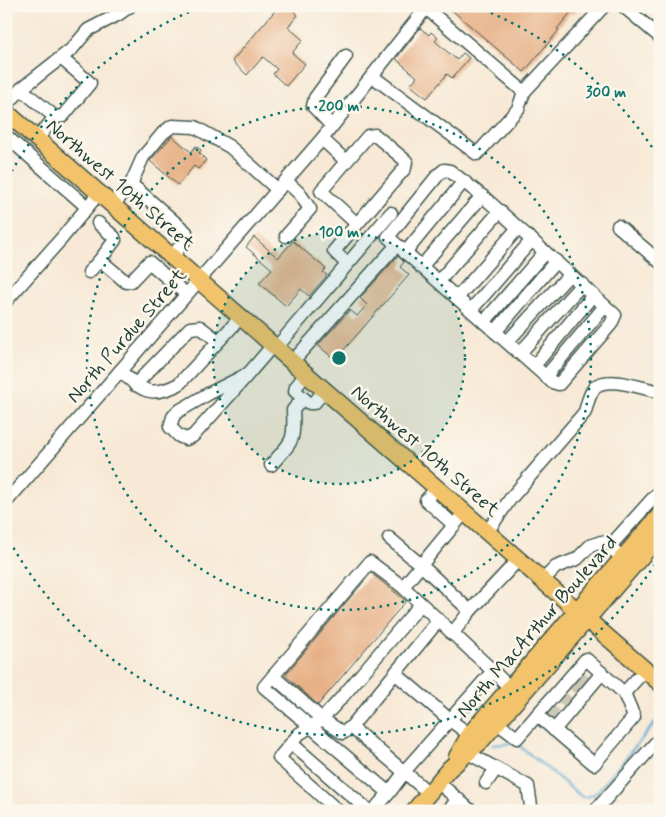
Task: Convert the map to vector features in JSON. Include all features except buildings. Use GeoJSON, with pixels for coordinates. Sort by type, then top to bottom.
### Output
{"type":"FeatureCollection","features":[{"type":"Feature","properties":{"kind":"main road","name":"Northwest 10th Street"},"geometry":{"type":"LineString","coordinates":[[8,117],[37,139],[660,683]]}},
{"type":"Feature","properties":{"kind":"main road","name":"North MacArthur Boulevard"},"geometry":{"type":"LineString","coordinates":[[449,769],[480,742],[497,723],[583,615],[623,557],[660,515]]}},
{"type":"Feature","properties":{"kind":"main road","name":"North MacArthur Boulevard"},"geometry":{"type":"LineString","coordinates":[[414,811],[449,769],[470,735],[510,688],[660,535]]}},
{"type":"Feature","properties":{"kind":"street"},"geometry":{"type":"LineString","coordinates":[[8,117],[21,89],[72,49],[88,30],[130,6]]}},
{"type":"Feature","properties":{"kind":"street"},"geometry":{"type":"LineString","coordinates":[[372,76],[477,154],[518,109],[524,92],[604,6]]}},
{"type":"Feature","properties":{"kind":"street"},"geometry":{"type":"LineString","coordinates":[[625,7],[660,37]]}},
{"type":"Feature","properties":{"kind":"street","name":"North Purdue Street"},"geometry":{"type":"LineString","coordinates":[[6,502],[322,140],[426,8],[524,92]]}},
{"type":"Feature","properties":{"kind":"street"},"geometry":{"type":"LineString","coordinates":[[332,126],[313,106],[314,98],[346,56]]}},
{"type":"Feature","properties":{"kind":"street"},"geometry":{"type":"LineString","coordinates":[[37,139],[55,117],[63,116],[90,83],[61,58]]}},
{"type":"Feature","properties":{"kind":"street"},"geometry":{"type":"LineString","coordinates":[[21,89],[55,117]]}},
{"type":"Feature","properties":{"kind":"street"},"geometry":{"type":"LineString","coordinates":[[113,205],[131,184],[143,157],[163,132],[172,126],[195,127],[230,147],[282,185],[300,194],[310,209],[286,236]]}},
{"type":"Feature","properties":{"kind":"street"},"geometry":{"type":"LineString","coordinates":[[348,264],[334,251],[358,224],[405,168],[406,161],[375,135],[368,136],[321,191],[358,224]]}},
{"type":"Feature","properties":{"kind":"street"},"geometry":{"type":"LineString","coordinates":[[6,136],[87,207]]}},
{"type":"Feature","properties":{"kind":"street"},"geometry":{"type":"LineString","coordinates":[[322,140],[346,161]]}},
{"type":"Feature","properties":{"kind":"street"},"geometry":{"type":"LineString","coordinates":[[444,170],[450,171],[482,196],[582,284],[614,315],[611,324],[559,384],[552,382],[388,238],[444,170]]}},
{"type":"Feature","properties":{"kind":"street"},"geometry":{"type":"LineString","coordinates":[[292,362],[464,182]]}},
{"type":"Feature","properties":{"kind":"street"},"geometry":{"type":"LineString","coordinates":[[100,260],[126,282],[131,281],[147,262],[151,263],[185,240],[186,232],[131,184]]}},
{"type":"Feature","properties":{"kind":"street"},"geometry":{"type":"LineString","coordinates":[[6,301],[99,193]]}},
{"type":"Feature","properties":{"kind":"street"},"geometry":{"type":"LineString","coordinates":[[421,267],[482,196]]}},
{"type":"Feature","properties":{"kind":"street"},"geometry":{"type":"LineString","coordinates":[[439,281],[500,211]]}},
{"type":"Feature","properties":{"kind":"street"},"geometry":{"type":"LineString","coordinates":[[248,374],[177,412],[173,417],[170,427],[179,436],[186,439],[193,436],[248,374],[275,347],[391,214]]}},
{"type":"Feature","properties":{"kind":"street"},"geometry":{"type":"LineString","coordinates":[[113,235],[127,218]]}},
{"type":"Feature","properties":{"kind":"street"},"geometry":{"type":"LineString","coordinates":[[89,272],[115,240],[113,235],[98,223]]}},
{"type":"Feature","properties":{"kind":"street"},"geometry":{"type":"LineString","coordinates":[[618,226],[660,262]]}},
{"type":"Feature","properties":{"kind":"street"},"geometry":{"type":"LineString","coordinates":[[457,298],[518,228]]}},
{"type":"Feature","properties":{"kind":"street"},"geometry":{"type":"LineString","coordinates":[[470,310],[532,240]]}},
{"type":"Feature","properties":{"kind":"street"},"geometry":{"type":"LineString","coordinates":[[484,322],[545,252]]}},
{"type":"Feature","properties":{"kind":"street"},"geometry":{"type":"LineString","coordinates":[[495,332],[556,261]]}},
{"type":"Feature","properties":{"kind":"street"},"geometry":{"type":"LineString","coordinates":[[151,263],[186,294]]}},
{"type":"Feature","properties":{"kind":"street"},"geometry":{"type":"LineString","coordinates":[[507,342],[570,274]]}},
{"type":"Feature","properties":{"kind":"street"},"geometry":{"type":"LineString","coordinates":[[520,353],[582,284]]}},
{"type":"Feature","properties":{"kind":"street"},"geometry":{"type":"LineString","coordinates":[[534,366],[593,295]]}},
{"type":"Feature","properties":{"kind":"street"},"geometry":{"type":"LineString","coordinates":[[120,371],[135,385],[147,392],[159,392],[172,388],[179,384],[241,317]]}},
{"type":"Feature","properties":{"kind":"street"},"geometry":{"type":"LineString","coordinates":[[135,385],[190,328],[200,327],[218,341]]}},
{"type":"Feature","properties":{"kind":"street"},"geometry":{"type":"LineString","coordinates":[[306,374],[295,391],[309,404],[314,403],[325,390]]}},
{"type":"Feature","properties":{"kind":"street"},"geometry":{"type":"LineString","coordinates":[[487,532],[511,498],[585,412],[590,396],[595,388],[603,382],[614,382],[660,392]]}},
{"type":"Feature","properties":{"kind":"street"},"geometry":{"type":"LineString","coordinates":[[271,465],[292,440],[294,430],[293,410],[303,398]]}},
{"type":"Feature","properties":{"kind":"street"},"geometry":{"type":"LineString","coordinates":[[437,488],[426,500],[454,525]]}},
{"type":"Feature","properties":{"kind":"street"},"geometry":{"type":"LineString","coordinates":[[611,545],[654,496],[660,493]]}},
{"type":"Feature","properties":{"kind":"street"},"geometry":{"type":"LineString","coordinates":[[402,587],[465,512]]}},
{"type":"Feature","properties":{"kind":"street"},"geometry":{"type":"LineString","coordinates":[[388,538],[421,565],[470,611]]}},
{"type":"Feature","properties":{"kind":"street"},"geometry":{"type":"LineString","coordinates":[[543,580],[556,567],[577,559],[590,546],[601,542],[611,545],[614,551],[623,557]]}},
{"type":"Feature","properties":{"kind":"street"},"geometry":{"type":"LineString","coordinates":[[452,634],[470,611],[518,559]]}},
{"type":"Feature","properties":{"kind":"street"},"geometry":{"type":"LineString","coordinates":[[389,793],[264,687],[370,562],[421,604],[510,688]]}},
{"type":"Feature","properties":{"kind":"street"},"geometry":{"type":"LineString","coordinates":[[338,811],[279,758],[299,734],[322,719],[421,604]]}},
{"type":"Feature","properties":{"kind":"street"},"geometry":{"type":"LineString","coordinates":[[273,676],[322,719],[343,733],[351,727],[438,622]]}},
{"type":"Feature","properties":{"kind":"street"},"geometry":{"type":"LineString","coordinates":[[586,659],[602,673],[624,693],[634,716],[594,764],[566,699],[586,659]]}},
{"type":"Feature","properties":{"kind":"street"},"geometry":{"type":"LineString","coordinates":[[624,693],[645,670]]}},
{"type":"Feature","properties":{"kind":"street"},"geometry":{"type":"LineString","coordinates":[[292,744],[371,811],[389,793],[404,772],[493,671]]}},
{"type":"Feature","properties":{"kind":"street"},"geometry":{"type":"LineString","coordinates":[[497,723],[517,738],[602,673]]}},
{"type":"Feature","properties":{"kind":"street"},"geometry":{"type":"LineString","coordinates":[[396,674],[470,735]]}},
{"type":"Feature","properties":{"kind":"street"},"geometry":{"type":"LineString","coordinates":[[351,727],[404,772],[458,799],[471,811]]}},
{"type":"Feature","properties":{"kind":"street"},"geometry":{"type":"LineString","coordinates":[[595,811],[660,738]]}},
{"type":"Feature","properties":{"kind":"street"},"geometry":{"type":"LineString","coordinates":[[468,753],[528,786],[531,806]]}},
{"type":"Feature","properties":{"kind":"street"},"geometry":{"type":"LineString","coordinates":[[486,783],[496,769]]}},
{"type":"Feature","properties":{"kind":"street"},"geometry":{"type":"LineString","coordinates":[[448,811],[458,799]]}},
{"type":"Feature","properties":{"kind":"waterway"},"geometry":{"type":"LineString","coordinates":[[493,745],[516,743],[582,797],[588,797],[597,792],[660,717]]}},
{"type":"Feature","properties":{"kind":"tunnel"},"geometry":{"type":"LineString","coordinates":[[580,677],[586,682]]}},
{"type":"Feature","properties":{"kind":"tunnel"},"geometry":{"type":"LineString","coordinates":[[573,684],[580,690]]}},
{"type":"Feature","properties":{"kind":"tunnel"},"geometry":{"type":"LineString","coordinates":[[562,698],[568,702]]}},
{"type":"Feature","properties":{"kind":"tunnel"},"geometry":{"type":"LineString","coordinates":[[550,711],[556,715]]}}]}
